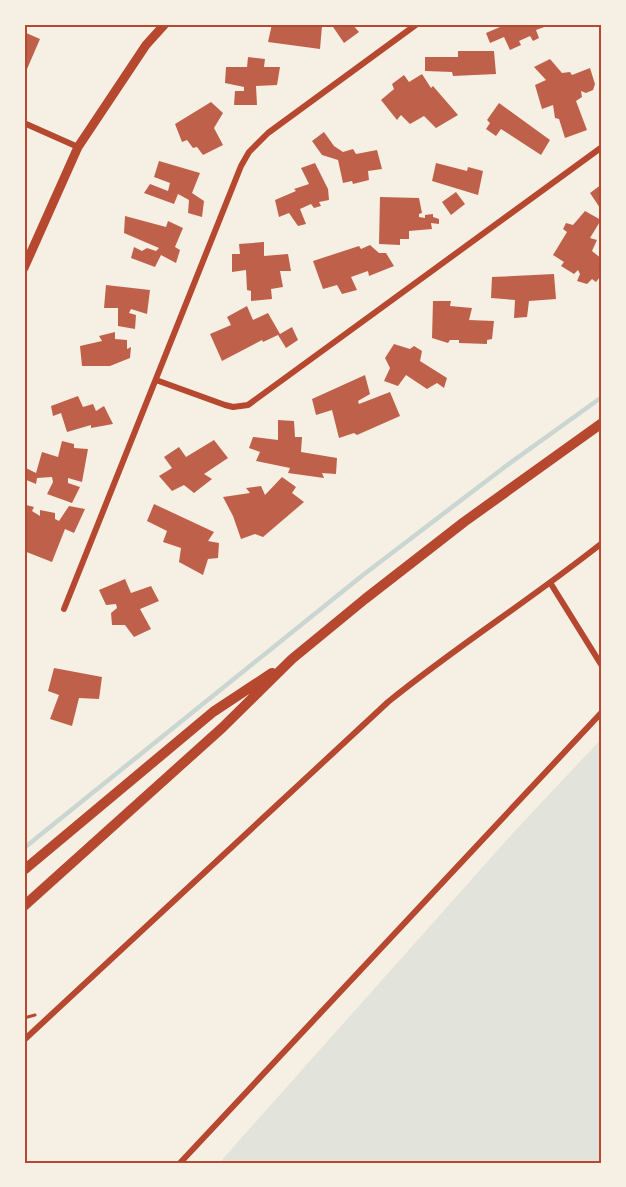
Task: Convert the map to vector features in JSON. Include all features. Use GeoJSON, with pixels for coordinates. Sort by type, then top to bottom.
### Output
{"type":"FeatureCollection","features":[{"type":"Feature","properties":{"kind":"main road"},"geometry":{"type":"LineString","coordinates":[[24,268],[78,147],[146,45],[165,24]]}},
{"type":"Feature","properties":{"kind":"main road"},"geometry":{"type":"LineString","coordinates":[[24,906],[222,728],[292,659],[455,529],[602,423]]}},
{"type":"Feature","properties":{"kind":"main road"},"geometry":{"type":"LineString","coordinates":[[24,870],[213,712],[292,659]]}},
{"type":"Feature","properties":{"kind":"street"},"geometry":{"type":"LineString","coordinates":[[64,609],[241,166],[249,152],[268,133],[417,24]]}},
{"type":"Feature","properties":{"kind":"street"},"geometry":{"type":"LineString","coordinates":[[24,123],[78,147]]}},
{"type":"Feature","properties":{"kind":"street"},"geometry":{"type":"LineString","coordinates":[[156,380],[225,405],[233,407],[248,405],[602,147]]}},
{"type":"Feature","properties":{"kind":"street"},"geometry":{"type":"LineString","coordinates":[[24,1040],[388,702],[416,679],[551,584],[602,543]]}},
{"type":"Feature","properties":{"kind":"street"},"geometry":{"type":"LineString","coordinates":[[551,584],[602,666]]}},
{"type":"Feature","properties":{"kind":"street"},"geometry":{"type":"LineString","coordinates":[[180,1163],[602,712]]}},
{"type":"Feature","properties":{"kind":"shaded area"},"geometry":{"type":"Polygon","coordinates":[[[602,738],[602,1163],[219,1163],[512,834],[602,738]]]}},
{"type":"Feature","properties":{"kind":"building"},"geometry":{"type":"Polygon","coordinates":[[[272,24],[322,26],[320,49],[268,42],[272,24]]]}},
{"type":"Feature","properties":{"kind":"building"},"geometry":{"type":"Polygon","coordinates":[[[331,24],[352,24],[359,32],[344,43],[331,24]]]}},
{"type":"Feature","properties":{"kind":"building"},"geometry":{"type":"Polygon","coordinates":[[[499,24],[546,24],[547,26],[536,30],[539,38],[533,41],[530,36],[519,41],[521,45],[510,50],[504,37],[490,43],[486,33],[500,27],[499,24]]]}},
{"type":"Feature","properties":{"kind":"building"},"geometry":{"type":"Polygon","coordinates":[[[24,32],[40,39],[24,76],[24,32]]]}},
{"type":"Feature","properties":{"kind":"building"},"geometry":{"type":"Polygon","coordinates":[[[458,51],[494,51],[496,74],[453,76],[452,72],[425,71],[425,57],[458,57],[458,51]]]}},
{"type":"Feature","properties":{"kind":"building"},"geometry":{"type":"Polygon","coordinates":[[[248,57],[265,59],[264,67],[280,67],[277,85],[256,86],[257,105],[234,105],[235,91],[244,91],[244,87],[225,83],[226,67],[247,67],[248,57]]]}},
{"type":"Feature","properties":{"kind":"building"},"geometry":{"type":"Polygon","coordinates":[[[550,59],[562,73],[570,72],[572,75],[590,68],[595,84],[593,90],[586,93],[581,91],[582,97],[576,101],[587,130],[565,138],[559,119],[555,118],[553,105],[542,109],[535,85],[546,80],[534,67],[550,59]]]}},
{"type":"Feature","properties":{"kind":"building"},"geometry":{"type":"Polygon","coordinates":[[[422,74],[431,88],[433,86],[458,115],[436,128],[424,116],[410,124],[401,115],[397,120],[381,100],[394,89],[392,84],[404,75],[409,82],[422,74]]]}},
{"type":"Feature","properties":{"kind":"building"},"geometry":{"type":"Polygon","coordinates":[[[211,102],[223,113],[214,128],[223,145],[203,155],[187,140],[182,142],[175,124],[211,102]]]}},
{"type":"Feature","properties":{"kind":"building"},"geometry":{"type":"Polygon","coordinates":[[[499,103],[550,140],[541,155],[501,129],[496,136],[486,129],[490,123],[487,120],[499,103]]]}},
{"type":"Feature","properties":{"kind":"building"},"geometry":{"type":"Polygon","coordinates":[[[324,132],[334,146],[343,152],[353,149],[356,154],[377,150],[382,169],[368,171],[369,180],[353,184],[352,181],[343,183],[338,160],[322,155],[312,141],[324,132]]]}},
{"type":"Feature","properties":{"kind":"building"},"geometry":{"type":"Polygon","coordinates":[[[159,161],[200,173],[192,193],[204,201],[202,217],[188,213],[189,200],[178,194],[174,204],[144,193],[150,184],[168,191],[170,183],[154,177],[159,161]]]}},
{"type":"Feature","properties":{"kind":"building"},"geometry":{"type":"Polygon","coordinates":[[[315,163],[328,189],[329,200],[319,202],[321,206],[314,208],[311,204],[300,209],[306,224],[298,226],[289,213],[279,217],[275,200],[296,191],[294,189],[309,184],[301,168],[315,163]]]}},
{"type":"Feature","properties":{"kind":"building"},"geometry":{"type":"Polygon","coordinates":[[[436,163],[467,171],[468,167],[483,171],[478,195],[432,181],[436,163]]]}},
{"type":"Feature","properties":{"kind":"building"},"geometry":{"type":"Polygon","coordinates":[[[602,184],[602,211],[590,193],[602,184]]]}},
{"type":"Feature","properties":{"kind":"building"},"geometry":{"type":"Polygon","coordinates":[[[456,192],[465,204],[451,215],[442,202],[456,192]]]}},
{"type":"Feature","properties":{"kind":"building"},"geometry":{"type":"Polygon","coordinates":[[[380,197],[419,198],[422,213],[419,217],[425,218],[425,215],[433,214],[433,217],[439,219],[439,224],[431,223],[432,229],[409,231],[409,239],[400,239],[400,245],[379,244],[380,197]]]}},
{"type":"Feature","properties":{"kind":"building"},"geometry":{"type":"Polygon","coordinates":[[[585,211],[601,220],[590,238],[597,240],[592,251],[602,259],[602,274],[596,282],[592,279],[587,284],[577,281],[580,274],[578,270],[574,274],[561,266],[564,262],[553,255],[567,232],[563,229],[566,223],[573,225],[585,211]]]}},
{"type":"Feature","properties":{"kind":"building"},"geometry":{"type":"Polygon","coordinates":[[[125,216],[166,227],[168,221],[183,228],[175,247],[180,250],[176,263],[161,255],[155,267],[131,258],[134,247],[142,251],[147,248],[156,251],[159,248],[124,233],[125,216]]]}},
{"type":"Feature","properties":{"kind":"building"},"geometry":{"type":"Polygon","coordinates":[[[264,242],[264,256],[288,254],[291,271],[280,271],[283,287],[271,289],[272,299],[251,301],[251,291],[247,290],[246,270],[232,272],[232,254],[240,254],[239,244],[264,242]]]}},
{"type":"Feature","properties":{"kind":"building"},"geometry":{"type":"Polygon","coordinates":[[[370,245],[379,253],[386,253],[394,266],[369,276],[368,271],[351,277],[357,290],[342,294],[337,285],[323,289],[313,261],[359,246],[361,249],[370,245]]]}},
{"type":"Feature","properties":{"kind":"building"},"geometry":{"type":"Polygon","coordinates":[[[554,274],[556,299],[529,301],[527,317],[514,318],[515,300],[491,298],[492,277],[554,274]]]}},
{"type":"Feature","properties":{"kind":"building"},"geometry":{"type":"Polygon","coordinates":[[[106,285],[150,290],[147,314],[131,309],[129,313],[136,315],[135,329],[118,326],[118,308],[104,308],[106,285]]]}},
{"type":"Feature","properties":{"kind":"building"},"geometry":{"type":"Polygon","coordinates":[[[433,301],[451,301],[450,306],[472,308],[469,320],[494,321],[492,339],[487,340],[487,344],[459,343],[459,340],[450,340],[448,343],[432,338],[433,301]]]}},
{"type":"Feature","properties":{"kind":"building"},"geometry":{"type":"Polygon","coordinates":[[[247,306],[253,320],[268,313],[280,334],[292,327],[298,340],[286,348],[278,335],[263,342],[262,340],[222,361],[210,334],[231,325],[227,317],[247,306]]]}},
{"type":"Feature","properties":{"kind":"building"},"geometry":{"type":"Polygon","coordinates":[[[115,332],[115,339],[127,340],[127,349],[131,347],[130,358],[110,366],[82,366],[80,346],[102,341],[99,336],[115,332]]]}},
{"type":"Feature","properties":{"kind":"building"},"geometry":{"type":"Polygon","coordinates":[[[394,344],[410,349],[414,346],[422,351],[420,361],[447,378],[444,388],[437,383],[427,389],[406,375],[398,386],[384,381],[390,368],[385,358],[394,344]]]}},
{"type":"Feature","properties":{"kind":"building"},"geometry":{"type":"Polygon","coordinates":[[[365,375],[370,394],[358,401],[359,404],[390,392],[400,416],[357,435],[354,433],[339,438],[332,410],[316,415],[312,399],[365,375]]]}},
{"type":"Feature","properties":{"kind":"building"},"geometry":{"type":"Polygon","coordinates":[[[78,396],[83,407],[93,404],[96,411],[104,406],[113,424],[91,428],[91,425],[67,432],[61,413],[53,416],[51,406],[78,396]]]}},
{"type":"Feature","properties":{"kind":"building"},"geometry":{"type":"Polygon","coordinates":[[[278,420],[294,421],[295,437],[302,437],[301,452],[337,458],[336,474],[322,473],[324,478],[288,473],[290,468],[256,461],[260,452],[249,448],[253,437],[278,440],[278,420]]]}},
{"type":"Feature","properties":{"kind":"building"},"geometry":{"type":"Polygon","coordinates":[[[214,440],[228,458],[204,474],[212,479],[194,493],[184,485],[172,491],[159,476],[172,468],[164,457],[179,447],[186,457],[214,440]]]}},
{"type":"Feature","properties":{"kind":"building"},"geometry":{"type":"Polygon","coordinates":[[[62,441],[74,444],[74,448],[88,449],[82,482],[68,478],[68,483],[80,487],[72,503],[47,494],[53,482],[52,477],[37,478],[36,484],[24,479],[24,467],[36,473],[42,452],[58,457],[62,441]]]}},
{"type":"Feature","properties":{"kind":"building"},"geometry":{"type":"Polygon","coordinates":[[[282,477],[296,487],[292,493],[304,502],[263,537],[255,534],[241,539],[223,497],[250,493],[246,488],[261,486],[265,495],[282,477]]]}},
{"type":"Feature","properties":{"kind":"building"},"geometry":{"type":"Polygon","coordinates":[[[154,504],[214,532],[208,541],[219,543],[218,558],[208,559],[203,575],[179,562],[181,548],[163,542],[167,531],[147,521],[154,504]]]}},
{"type":"Feature","properties":{"kind":"building"},"geometry":{"type":"Polygon","coordinates":[[[26,505],[34,507],[32,511],[40,516],[40,510],[55,513],[55,519],[59,521],[69,506],[85,509],[74,533],[65,529],[52,562],[24,551],[24,508],[26,505]]]}},
{"type":"Feature","properties":{"kind":"building"},"geometry":{"type":"Polygon","coordinates":[[[125,579],[131,593],[151,586],[159,601],[140,609],[151,629],[134,637],[125,625],[112,625],[111,613],[117,608],[116,604],[106,605],[99,590],[125,579]]]}},
{"type":"Feature","properties":{"kind":"building"},"geometry":{"type":"Polygon","coordinates":[[[54,668],[102,677],[99,699],[79,698],[72,726],[50,719],[59,695],[48,691],[54,668]]]}},
{"type":"Feature","properties":{"kind":"waterway"},"geometry":{"type":"LineString","coordinates":[[24,848],[363,575],[506,466],[602,397]]}}]}
